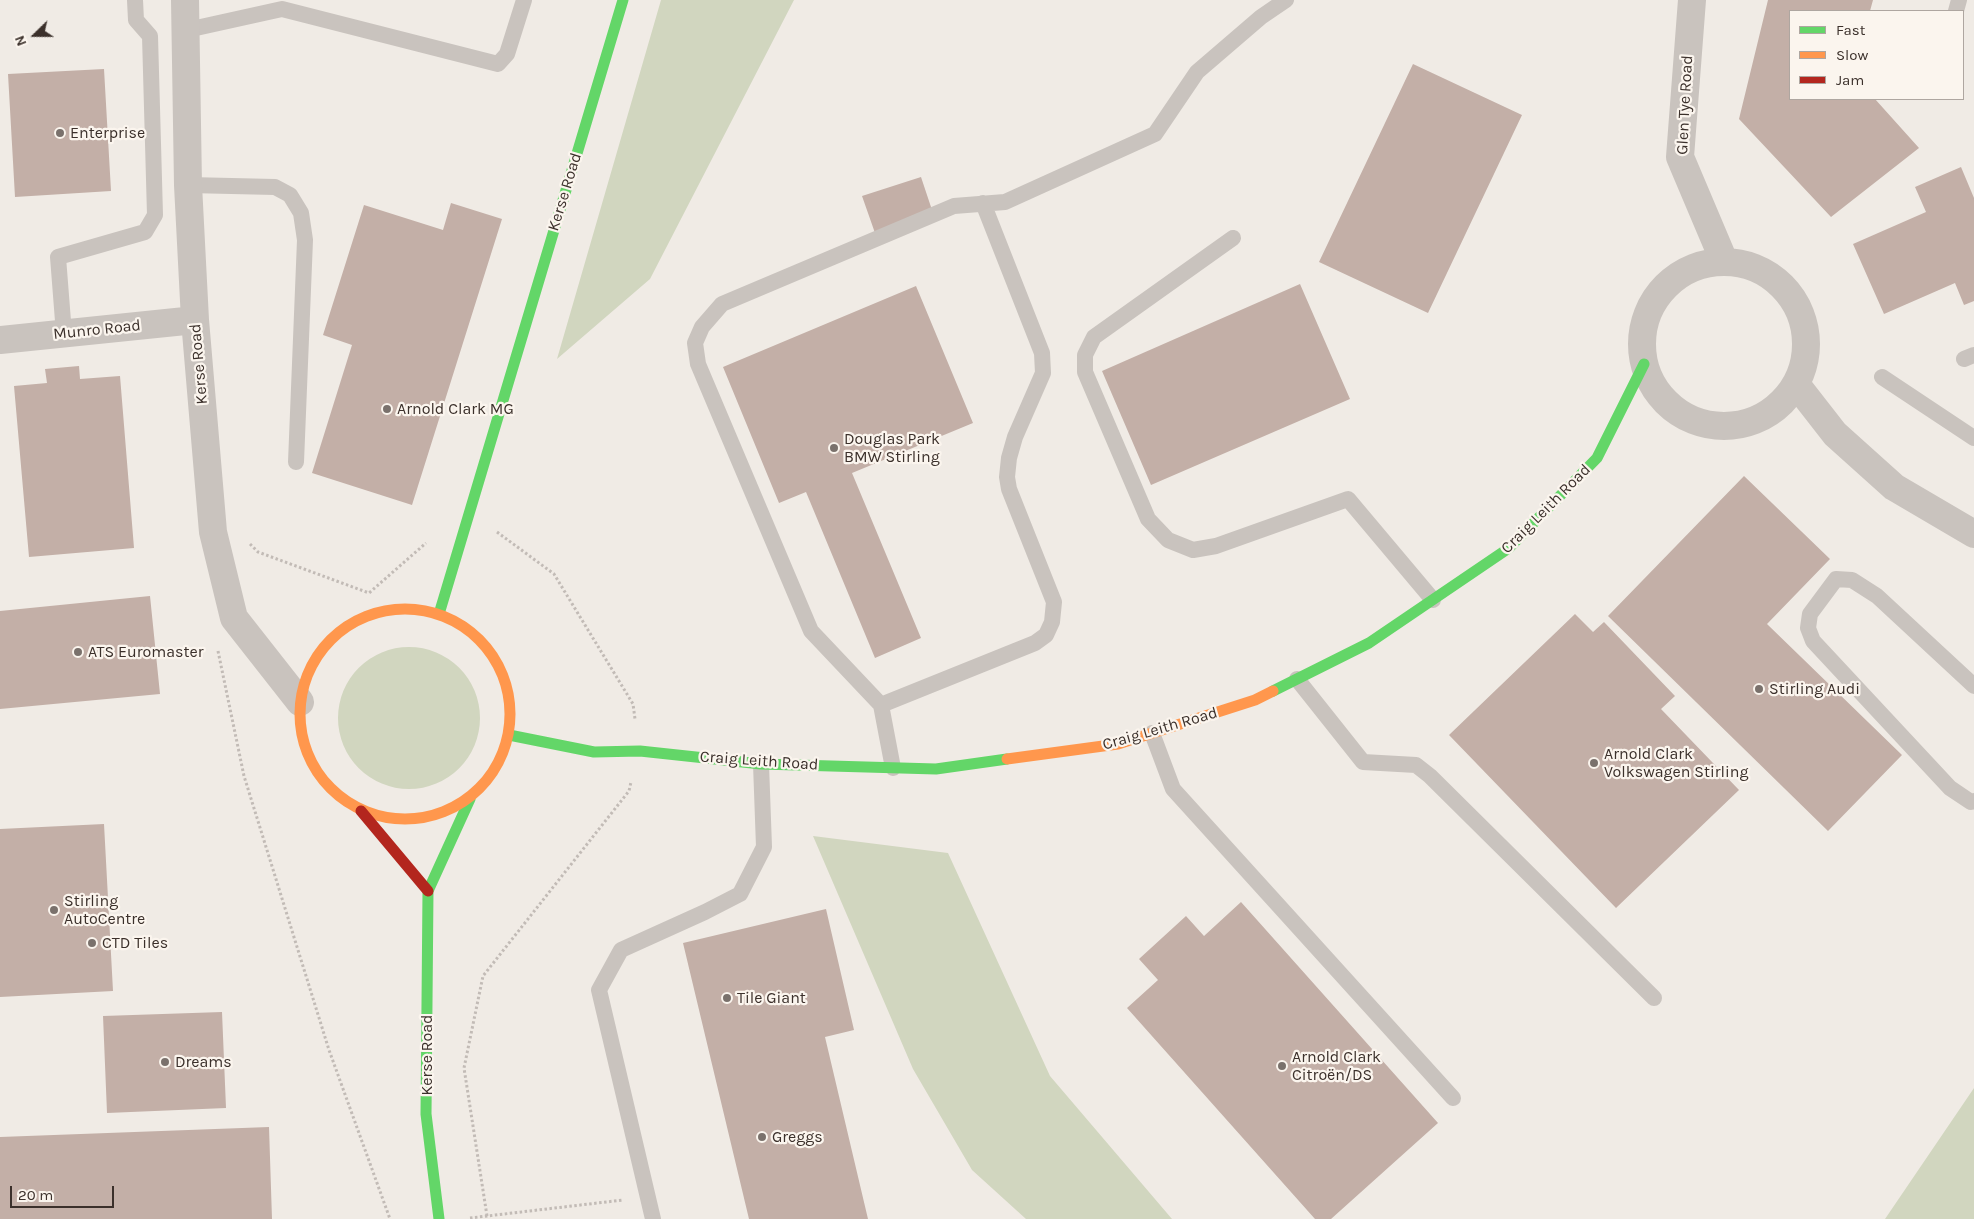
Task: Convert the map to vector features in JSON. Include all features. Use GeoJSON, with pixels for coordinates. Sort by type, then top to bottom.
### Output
{"type":"FeatureCollection","features":[{"type":"Feature","properties":{"kind":"main road","name":"Kerse Road"},"geometry":{"type":"LineString","coordinates":[[439,614],[623,0]]}},
{"type":"Feature","properties":{"kind":"main road","name":"Craig Leith Road"},"geometry":{"type":"LineString","coordinates":[[509,735],[594,752],[640,751],[761,764],[936,769],[1118,744],[1255,700],[1368,643],[1510,548],[1597,458],[1644,364]]}},
{"type":"Feature","properties":{"kind":"main road"},"geometry":{"type":"LineString","coordinates":[[361,811],[388,819],[417,820],[445,813],[470,799],[488,781],[501,759],[509,735],[511,704],[504,675],[488,649],[467,628],[439,614],[409,608],[377,612],[349,624],[324,645],[308,672],[300,702],[302,735],[313,766],[333,792],[361,811],[428,891]]}},
{"type":"Feature","properties":{"kind":"main road","name":"Kerse Road"},"geometry":{"type":"LineString","coordinates":[[439,1219],[426,1114],[428,891],[470,799]]}},
{"type":"Feature","properties":{"kind":"street","name":"Kerse Road"},"geometry":{"type":"LineString","coordinates":[[186,0],[188,185],[195,320],[213,532],[234,618],[300,702]]}},
{"type":"Feature","properties":{"kind":"street","name":"Glen Tye Road"},"geometry":{"type":"LineString","coordinates":[[1692,0],[1680,157],[1724,261]]}},
{"type":"Feature","properties":{"kind":"street"},"geometry":{"type":"LineString","coordinates":[[1724,261],[1752,266],[1770,275],[1791,295],[1803,320],[1806,348],[1796,384],[1778,406],[1754,421],[1738,425],[1709,425],[1680,414],[1659,395],[1644,364],[1642,335],[1656,296],[1677,275],[1702,264],[1724,261]]}},
{"type":"Feature","properties":{"kind":"street","name":"Munro Road"},"geometry":{"type":"LineString","coordinates":[[0,340],[195,320]]}},
{"type":"Feature","properties":{"kind":"street"},"geometry":{"type":"LineString","coordinates":[[1796,384],[1835,434],[1894,486],[1974,534]]}},
{"type":"Feature","properties":{"kind":"lane"},"geometry":{"type":"LineString","coordinates":[[64,334],[58,257],[145,232],[155,215],[150,36],[136,20],[134,0]]}},
{"type":"Feature","properties":{"kind":"lane"},"geometry":{"type":"LineString","coordinates":[[186,30],[283,4],[498,64],[507,54],[524,0]]}},
{"type":"Feature","properties":{"kind":"lane"},"geometry":{"type":"LineString","coordinates":[[893,768],[881,705],[811,631],[698,364],[695,344],[702,327],[722,304],[954,206],[1005,202],[1154,134],[1197,72],[1261,17],[1286,0]]}},
{"type":"Feature","properties":{"kind":"lane"},"geometry":{"type":"LineString","coordinates":[[188,185],[275,187],[290,195],[301,213],[305,240],[296,462]]}},
{"type":"Feature","properties":{"kind":"lane"},"geometry":{"type":"LineString","coordinates":[[881,705],[1035,643],[1046,635],[1052,622],[1054,602],[1009,489],[1007,478],[1009,458],[1015,437],[1043,373],[1042,353],[983,204]]}},
{"type":"Feature","properties":{"kind":"lane"},"geometry":{"type":"LineString","coordinates":[[1233,238],[1094,338],[1085,355],[1085,372],[1148,519],[1168,540],[1193,550],[1216,546],[1348,499],[1433,600]]}},
{"type":"Feature","properties":{"kind":"lane"},"geometry":{"type":"LineString","coordinates":[[1882,377],[1974,438]]}},
{"type":"Feature","properties":{"kind":"lane"},"geometry":{"type":"LineString","coordinates":[[1974,686],[1877,596],[1852,580],[1836,580],[1810,614],[1808,628],[1813,641],[1950,788],[1971,802],[1974,801]]}},
{"type":"Feature","properties":{"kind":"lane"},"geometry":{"type":"LineString","coordinates":[[1297,679],[1363,762],[1416,765],[1430,776],[1654,998]]}},
{"type":"Feature","properties":{"kind":"lane"},"geometry":{"type":"LineString","coordinates":[[1152,733],[1173,789],[1453,1098]]}},
{"type":"Feature","properties":{"kind":"lane"},"geometry":{"type":"LineString","coordinates":[[653,1219],[600,990],[621,950],[740,894],[764,847],[761,764]]}},
{"type":"Feature","properties":{"kind":"path"},"geometry":{"type":"LineString","coordinates":[[470,512],[554,574],[633,704],[640,751],[629,791],[483,976],[464,1068],[487,1216]]}},
{"type":"Feature","properties":{"kind":"path"},"geometry":{"type":"LineString","coordinates":[[244,538],[258,552],[369,594],[433,537]]}},
{"type":"Feature","properties":{"kind":"path"},"geometry":{"type":"LineString","coordinates":[[216,643],[244,776],[329,1050],[390,1219]]}},
{"type":"Feature","properties":{"kind":"path"},"geometry":{"type":"LineString","coordinates":[[465,1219],[648,1197]]}},
{"type":"Feature","properties":{"kind":"green space"},"geometry":{"type":"Polygon","coordinates":[[[661,0],[794,0],[650,279],[557,359],[661,0]]]}},
{"type":"Feature","properties":{"kind":"green space"},"geometry":{"type":"Polygon","coordinates":[[[409,647],[423,648],[436,652],[460,667],[475,691],[479,704],[479,732],[475,745],[460,769],[436,784],[423,788],[409,789],[395,788],[382,784],[358,769],[343,745],[339,732],[338,718],[339,704],[343,691],[358,667],[382,652],[395,648],[409,647]]]}},
{"type":"Feature","properties":{"kind":"green space"},"geometry":{"type":"Polygon","coordinates":[[[813,836],[948,853],[1050,1076],[1172,1219],[1026,1219],[972,1170],[913,1069],[813,836]]]}},
{"type":"Feature","properties":{"kind":"green space"},"geometry":{"type":"Polygon","coordinates":[[[1974,1088],[1974,1219],[1885,1219],[1974,1088]]]}},
{"type":"Feature","properties":{"kind":"building"},"geometry":{"type":"Polygon","coordinates":[[[1768,0],[1873,0],[1870,10],[1789,10],[1789,100],[1876,100],[1919,148],[1831,217],[1739,119],[1768,0]]]}},
{"type":"Feature","properties":{"kind":"building"},"geometry":{"type":"Polygon","coordinates":[[[1413,64],[1522,115],[1428,313],[1319,262],[1413,64]]]}},
{"type":"Feature","properties":{"kind":"building","name":"Enterprise"},"geometry":{"type":"Polygon","coordinates":[[[104,69],[111,191],[15,197],[8,74],[104,69]]]}},
{"type":"Feature","properties":{"kind":"building"},"geometry":{"type":"Polygon","coordinates":[[[1961,167],[1974,198],[1974,301],[1964,305],[1955,283],[1884,314],[1853,244],[1926,212],[1915,187],[1961,167]]]}},
{"type":"Feature","properties":{"kind":"building"},"geometry":{"type":"Polygon","coordinates":[[[921,177],[933,213],[875,233],[862,196],[921,177]]]}},
{"type":"Feature","properties":{"kind":"building","name":"Arnold Clark MG"},"geometry":{"type":"Polygon","coordinates":[[[451,203],[502,219],[412,505],[312,473],[352,345],[323,335],[364,205],[443,230],[451,203]]]}},
{"type":"Feature","properties":{"kind":"building"},"geometry":{"type":"Polygon","coordinates":[[[1300,284],[1350,399],[1151,485],[1102,371],[1300,284]]]}},
{"type":"Feature","properties":{"kind":"building","name":"Douglas Park BMW Stirling"},"geometry":{"type":"Polygon","coordinates":[[[916,286],[973,423],[852,473],[921,638],[875,658],[806,492],[779,503],[723,367],[916,286]]]}},
{"type":"Feature","properties":{"kind":"building"},"geometry":{"type":"Polygon","coordinates":[[[79,366],[80,379],[120,376],[134,548],[29,557],[14,386],[47,383],[45,369],[79,366]]]}},
{"type":"Feature","properties":{"kind":"building","name":"Stirling Audi"},"geometry":{"type":"Polygon","coordinates":[[[1744,476],[1830,559],[1767,624],[1902,755],[1828,831],[1608,616],[1744,476]]]}},
{"type":"Feature","properties":{"kind":"building","name":"ATS Euromaster"},"geometry":{"type":"Polygon","coordinates":[[[150,596],[160,694],[0,709],[0,611],[150,596]]]}},
{"type":"Feature","properties":{"kind":"building","name":"Arnold Clark Volkswagen Stirling"},"geometry":{"type":"Polygon","coordinates":[[[1575,614],[1593,632],[1604,622],[1675,696],[1661,709],[1739,790],[1616,908],[1449,735],[1575,614]]]}},
{"type":"Feature","properties":{"kind":"building","name":"Stirling AutoCentre"},"geometry":{"type":"Polygon","coordinates":[[[104,824],[113,991],[0,997],[0,829],[104,824]]]}},
{"type":"Feature","properties":{"kind":"building","name":"Arnold Clark Citroën/DS"},"geometry":{"type":"Polygon","coordinates":[[[1241,902],[1438,1123],[1331,1219],[1315,1219],[1127,1008],[1158,980],[1139,959],[1186,916],[1204,936],[1241,902]]]}},
{"type":"Feature","properties":{"kind":"building"},"geometry":{"type":"Polygon","coordinates":[[[826,909],[854,1030],[825,1037],[868,1219],[749,1219],[683,943],[826,909]]]}},
{"type":"Feature","properties":{"kind":"building","name":"Dreams"},"geometry":{"type":"Polygon","coordinates":[[[222,1012],[226,1108],[107,1113],[103,1016],[222,1012]]]}},
{"type":"Feature","properties":{"kind":"building"},"geometry":{"type":"Polygon","coordinates":[[[269,1127],[272,1219],[0,1219],[0,1137],[269,1127]]]}},
{"type":"Feature","properties":{"kind":"traffic: fast"},"geometry":{"type":"LineString","coordinates":[[439,614],[623,0]]}},
{"type":"Feature","properties":{"kind":"traffic: fast"},"geometry":{"type":"LineString","coordinates":[[1273,691],[1369,643],[1509,548],[1597,458],[1644,364]]}},
{"type":"Feature","properties":{"kind":"traffic: fast"},"geometry":{"type":"LineString","coordinates":[[509,735],[594,752],[640,751],[761,764],[936,769],[1007,759]]}},
{"type":"Feature","properties":{"kind":"traffic: fast"},"geometry":{"type":"LineString","coordinates":[[439,1219],[426,1114],[428,891],[470,799]]}},
{"type":"Feature","properties":{"kind":"traffic: slow"},"geometry":{"type":"LineString","coordinates":[[395,609],[415,609],[436,613],[455,621],[480,639],[493,655],[506,683],[510,714],[506,745],[493,773],[480,789],[464,802],[436,815],[415,819],[395,819],[374,815],[355,807],[330,789],[317,773],[304,745],[300,724],[300,704],[304,683],[312,664],[330,639],[346,626],[374,613],[395,609]]}},
{"type":"Feature","properties":{"kind":"traffic: slow"},"geometry":{"type":"LineString","coordinates":[[1007,759],[1118,744],[1255,700],[1273,691]]}},
{"type":"Feature","properties":{"kind":"traffic: jam"},"geometry":{"type":"LineString","coordinates":[[361,811],[428,891]]}},
{"type":"Feature","properties":{"kind":"place","name":"Enterprise"},"geometry":{"type":"Point","coordinates":[60,133]}},
{"type":"Feature","properties":{"kind":"place","name":"Arnold Clark MG"},"geometry":{"type":"Point","coordinates":[387,409]}},
{"type":"Feature","properties":{"kind":"place","name":"Douglas Park BMW Stirling"},"geometry":{"type":"Point","coordinates":[834,448]}},
{"type":"Feature","properties":{"kind":"place","name":"ATS Euromaster"},"geometry":{"type":"Point","coordinates":[78,652]}},
{"type":"Feature","properties":{"kind":"place","name":"Stirling Audi"},"geometry":{"type":"Point","coordinates":[1759,689]}},
{"type":"Feature","properties":{"kind":"place","name":"Arnold Clark Volkswagen Stirling"},"geometry":{"type":"Point","coordinates":[1594,763]}},
{"type":"Feature","properties":{"kind":"place","name":"Stirling AutoCentre"},"geometry":{"type":"Point","coordinates":[54,910]}},
{"type":"Feature","properties":{"kind":"place","name":"CTD Tiles"},"geometry":{"type":"Point","coordinates":[92,943]}},
{"type":"Feature","properties":{"kind":"place","name":"Tile Giant"},"geometry":{"type":"Point","coordinates":[727,998]}},
{"type":"Feature","properties":{"kind":"place","name":"Dreams"},"geometry":{"type":"Point","coordinates":[165,1062]}},
{"type":"Feature","properties":{"kind":"place","name":"Arnold Clark Citroën/DS"},"geometry":{"type":"Point","coordinates":[1282,1066]}},
{"type":"Feature","properties":{"kind":"place","name":"Greggs"},"geometry":{"type":"Point","coordinates":[762,1137]}}]}
